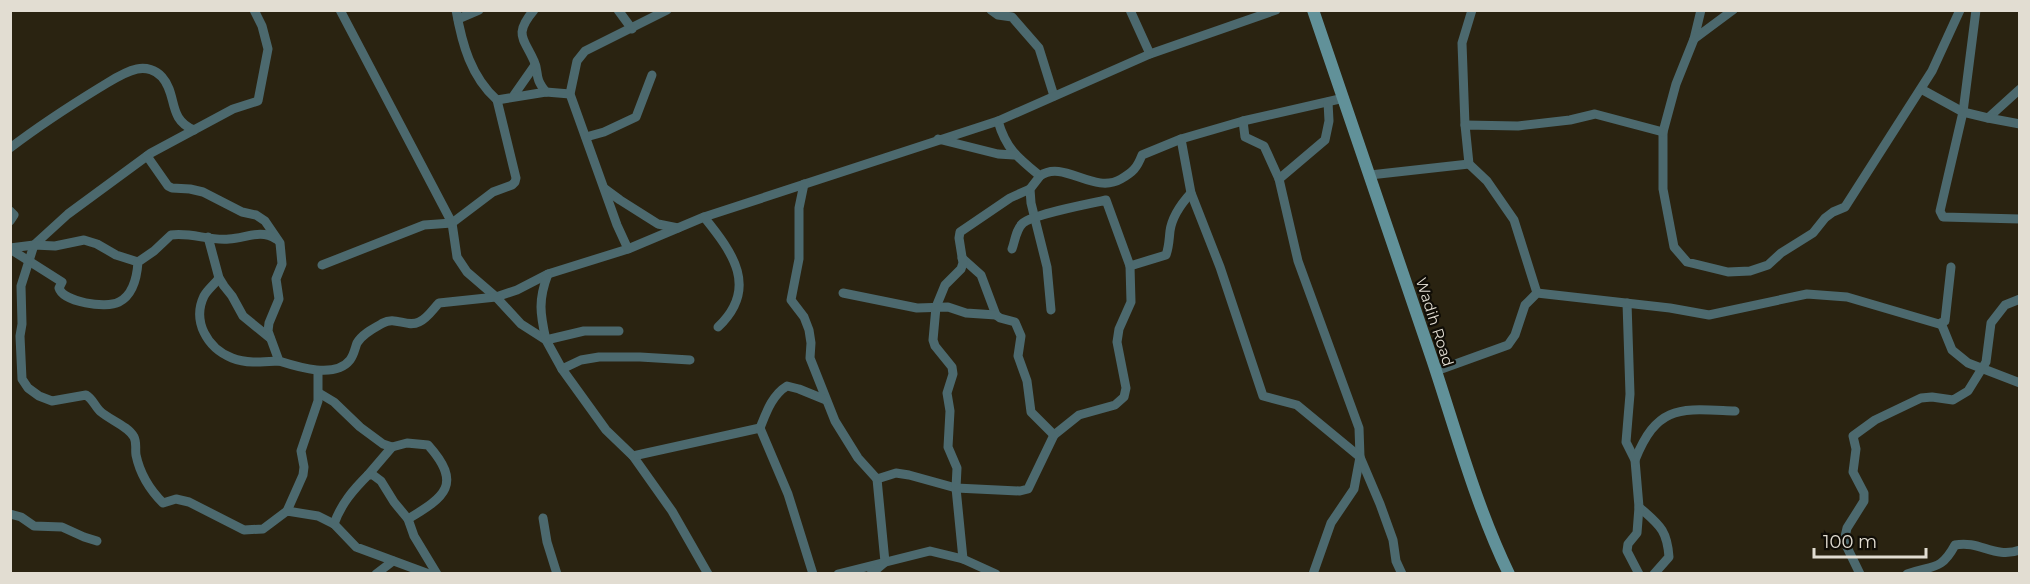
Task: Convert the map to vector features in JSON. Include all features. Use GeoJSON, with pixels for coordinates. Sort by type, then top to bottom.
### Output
{"type":"FeatureCollection","features":[{"type":"Feature","properties":{"kind":"street"},"geometry":{"type":"LineString","coordinates":[[254,10],[262,26],[268,49],[258,101],[233,109],[147,156],[68,214],[34,246],[21,286],[22,379],[28,388],[52,401],[86,395],[91,398],[98,410],[131,433],[136,440],[136,454],[144,479],[153,494],[163,503],[176,499],[189,501],[244,530],[263,529],[287,511],[303,475],[301,451],[319,393],[318,371]]}},
{"type":"Feature","properties":{"kind":"street"},"geometry":{"type":"LineString","coordinates":[[340,10],[452,223],[457,257],[467,272],[496,297],[521,324],[546,340],[584,331],[619,330]]}},
{"type":"Feature","properties":{"kind":"street"},"geometry":{"type":"LineString","coordinates":[[321,265],[424,225],[452,223],[493,192],[515,182],[516,178],[497,100],[485,90],[476,76],[464,45],[457,15],[479,10]]}},
{"type":"Feature","properties":{"kind":"street"},"geometry":{"type":"LineString","coordinates":[[534,10],[521,33],[521,38],[536,64],[538,82],[546,92]]}},
{"type":"Feature","properties":{"kind":"street"},"geometry":{"type":"LineString","coordinates":[[618,10],[632,29]]}},
{"type":"Feature","properties":{"kind":"street"},"geometry":{"type":"LineString","coordinates":[[628,249],[617,225],[570,94],[577,61],[585,51],[667,10]]}},
{"type":"Feature","properties":{"kind":"street"},"geometry":{"type":"LineString","coordinates":[[991,10],[998,15],[1012,17],[1039,48],[1054,96]]}},
{"type":"Feature","properties":{"kind":"street"},"geometry":{"type":"LineString","coordinates":[[1130,10],[1150,54]]}},
{"type":"Feature","properties":{"kind":"street"},"geometry":{"type":"LineString","coordinates":[[219,278],[204,296],[200,318],[202,330],[219,351],[232,358],[258,363],[279,362],[318,371],[334,368],[347,363],[358,340],[385,322],[391,320],[414,324],[426,318],[439,303],[496,297],[518,290],[548,274],[628,249],[704,217],[998,121],[1150,54],[1276,10]]}},
{"type":"Feature","properties":{"kind":"street","name":"Wadih Road"},"geometry":{"type":"LineString","coordinates":[[1313,10],[1475,489],[1498,551],[1509,573]]}},
{"type":"Feature","properties":{"kind":"street"},"geometry":{"type":"LineString","coordinates":[[1472,10],[1462,43],[1469,164],[1487,181],[1514,220],[1537,293]]}},
{"type":"Feature","properties":{"kind":"street"},"geometry":{"type":"LineString","coordinates":[[1701,10],[1694,39],[1676,84],[1663,132],[1663,189],[1674,247],[1687,262],[1728,272],[1750,271],[1768,265],[1781,253],[1814,233],[1824,218],[1845,207],[1921,89],[1960,10]]}},
{"type":"Feature","properties":{"kind":"street"},"geometry":{"type":"LineString","coordinates":[[1694,39],[1733,10]]}},
{"type":"Feature","properties":{"kind":"street"},"geometry":{"type":"LineString","coordinates":[[1976,10],[1963,112],[1940,211],[1943,217],[2019,219]]}},
{"type":"Feature","properties":{"kind":"street"},"geometry":{"type":"LineString","coordinates":[[514,95],[536,64]]}},
{"type":"Feature","properties":{"kind":"street"},"geometry":{"type":"LineString","coordinates":[[10,148],[63,110],[137,68],[148,68],[164,78],[177,117],[184,126],[194,130]]}},
{"type":"Feature","properties":{"kind":"street"},"geometry":{"type":"LineString","coordinates":[[586,137],[604,132],[636,117],[652,75]]}},
{"type":"Feature","properties":{"kind":"street"},"geometry":{"type":"LineString","coordinates":[[1921,89],[1963,112],[2019,124]]}},
{"type":"Feature","properties":{"kind":"street"},"geometry":{"type":"LineString","coordinates":[[1988,118],[2019,89]]}},
{"type":"Feature","properties":{"kind":"street"},"geometry":{"type":"LineString","coordinates":[[497,100],[514,95],[546,92],[570,94]]}},
{"type":"Feature","properties":{"kind":"street"},"geometry":{"type":"LineString","coordinates":[[963,559],[956,488],[957,468],[947,440],[950,411],[947,393],[954,374],[952,367],[935,346],[933,340],[936,307],[945,285],[961,269],[962,258],[958,238],[960,232],[1010,198],[1030,189],[1046,171],[1055,171],[1104,185],[1115,182],[1136,170],[1142,155],[1181,139],[1242,121],[1344,98]]}},
{"type":"Feature","properties":{"kind":"street"},"geometry":{"type":"LineString","coordinates":[[1279,179],[1325,140],[1329,121],[1328,102]]}},
{"type":"Feature","properties":{"kind":"street"},"geometry":{"type":"LineString","coordinates":[[1465,125],[1518,126],[1570,120],[1595,114],[1663,132]]}},
{"type":"Feature","properties":{"kind":"street"},"geometry":{"type":"LineString","coordinates":[[998,121],[1007,146],[1014,155],[1040,176]]}},
{"type":"Feature","properties":{"kind":"street"},"geometry":{"type":"LineString","coordinates":[[1242,121],[1245,137],[1264,146],[1279,179],[1298,261],[1359,428],[1360,457],[1354,489],[1331,523],[1313,573]]}},
{"type":"Feature","properties":{"kind":"street"},"geometry":{"type":"LineString","coordinates":[[938,139],[998,154],[1014,155]]}},
{"type":"Feature","properties":{"kind":"street"},"geometry":{"type":"LineString","coordinates":[[1181,139],[1191,193],[1221,267],[1263,396],[1297,405],[1360,457],[1380,504],[1393,540],[1396,561],[1402,573]]}},
{"type":"Feature","properties":{"kind":"street"},"geometry":{"type":"LineString","coordinates":[[147,156],[168,186],[203,192],[243,212],[256,215],[265,221],[280,243],[282,264],[276,279],[279,299],[269,323],[270,338],[279,362]]}},
{"type":"Feature","properties":{"kind":"street"},"geometry":{"type":"LineString","coordinates":[[1370,175],[1469,164]]}},
{"type":"Feature","properties":{"kind":"street"},"geometry":{"type":"LineString","coordinates":[[804,184],[799,208],[799,259],[791,300],[804,317],[809,330],[810,358],[835,421],[858,458],[877,479],[885,562]]}},
{"type":"Feature","properties":{"kind":"street"},"geometry":{"type":"LineString","coordinates":[[877,479],[896,473],[956,488],[1020,491],[1028,489],[1054,435],[1079,416],[1115,405],[1124,397],[1126,388],[1117,342],[1119,329],[1131,302],[1130,266],[1106,200],[1104,185]]}},
{"type":"Feature","properties":{"kind":"street"},"geometry":{"type":"LineString","coordinates":[[605,189],[658,224],[678,228]]}},
{"type":"Feature","properties":{"kind":"street"},"geometry":{"type":"LineString","coordinates":[[1030,189],[1034,218],[1047,267],[1051,310]]}},
{"type":"Feature","properties":{"kind":"street"},"geometry":{"type":"LineString","coordinates":[[1130,266],[1166,255],[1176,210],[1191,193]]}},
{"type":"Feature","properties":{"kind":"street"},"geometry":{"type":"LineString","coordinates":[[617,225],[620,216],[620,200]]}},
{"type":"Feature","properties":{"kind":"street"},"geometry":{"type":"LineString","coordinates":[[1012,249],[1016,234],[1023,224],[1034,218],[1106,200]]}},
{"type":"Feature","properties":{"kind":"street"},"geometry":{"type":"LineString","coordinates":[[10,211],[14,215],[10,221]]}},
{"type":"Feature","properties":{"kind":"street"},"geometry":{"type":"LineString","coordinates":[[704,217],[729,250],[740,276],[741,288],[735,308],[718,327]]}},
{"type":"Feature","properties":{"kind":"street"},"geometry":{"type":"LineString","coordinates":[[10,248],[62,282],[60,292],[66,298],[99,304],[114,304],[120,302],[134,285],[138,262],[171,235],[189,234],[229,239],[268,234],[280,243]]}},
{"type":"Feature","properties":{"kind":"street"},"geometry":{"type":"LineString","coordinates":[[208,237],[219,278],[243,316],[270,338]]}},
{"type":"Feature","properties":{"kind":"street"},"geometry":{"type":"LineString","coordinates":[[10,248],[55,246],[77,240],[90,241],[116,255],[138,262]]}},
{"type":"Feature","properties":{"kind":"street"},"geometry":{"type":"LineString","coordinates":[[962,258],[981,275],[996,315]]}},
{"type":"Feature","properties":{"kind":"street"},"geometry":{"type":"LineString","coordinates":[[1537,293],[1710,315],[1807,294],[1847,297],[1939,324],[1945,321],[1951,267]]}},
{"type":"Feature","properties":{"kind":"street"},"geometry":{"type":"LineString","coordinates":[[548,274],[541,291],[539,309],[546,340],[562,369],[606,430],[633,456],[672,511],[708,573]]}},
{"type":"Feature","properties":{"kind":"street"},"geometry":{"type":"LineString","coordinates":[[843,293],[916,308],[948,307],[966,313],[996,315],[1015,322],[1021,336],[1018,356],[1027,381],[1031,412],[1054,435]]}},
{"type":"Feature","properties":{"kind":"street"},"geometry":{"type":"LineString","coordinates":[[1436,371],[1508,345],[1515,335],[1525,305],[1537,293]]}},
{"type":"Feature","properties":{"kind":"street"},"geometry":{"type":"LineString","coordinates":[[1860,573],[1844,540],[1847,528],[1864,501],[1864,493],[1853,472],[1856,449],[1853,436],[1881,417],[1921,398],[1953,400],[1968,391],[1986,362],[1991,322],[2005,304],[2019,299]]}},
{"type":"Feature","properties":{"kind":"street"},"geometry":{"type":"LineString","coordinates":[[1627,303],[1630,394],[1626,442],[1635,460],[1639,507],[1636,533],[1628,544],[1627,551],[1639,573]]}},
{"type":"Feature","properties":{"kind":"street"},"geometry":{"type":"LineString","coordinates":[[1941,323],[1952,350],[1968,363],[2019,383]]}},
{"type":"Feature","properties":{"kind":"street"},"geometry":{"type":"LineString","coordinates":[[562,369],[581,360],[599,357],[690,360]]}},
{"type":"Feature","properties":{"kind":"street"},"geometry":{"type":"LineString","coordinates":[[813,573],[788,494],[760,428],[769,407],[780,391],[787,386],[826,400]]}},
{"type":"Feature","properties":{"kind":"street"},"geometry":{"type":"LineString","coordinates":[[319,393],[334,402],[375,440],[392,447]]}},
{"type":"Feature","properties":{"kind":"street"},"geometry":{"type":"LineString","coordinates":[[1635,460],[1645,438],[1659,420],[1686,409],[1735,411]]}},
{"type":"Feature","properties":{"kind":"street"},"geometry":{"type":"LineString","coordinates":[[633,456],[760,428]]}},
{"type":"Feature","properties":{"kind":"street"},"geometry":{"type":"LineString","coordinates":[[334,524],[339,509],[392,447],[407,443],[428,445],[444,468],[446,488],[430,506],[408,519]]}},
{"type":"Feature","properties":{"kind":"street"},"geometry":{"type":"LineString","coordinates":[[379,463],[381,481]]}},
{"type":"Feature","properties":{"kind":"street"},"geometry":{"type":"LineString","coordinates":[[368,475],[373,475],[381,481],[408,519],[414,536],[437,573]]}},
{"type":"Feature","properties":{"kind":"street"},"geometry":{"type":"LineString","coordinates":[[1639,507],[1658,524],[1667,539],[1669,558],[1654,573]]}},
{"type":"Feature","properties":{"kind":"street"},"geometry":{"type":"LineString","coordinates":[[287,511],[318,516],[334,524],[356,547],[429,573]]}},
{"type":"Feature","properties":{"kind":"street"},"geometry":{"type":"LineString","coordinates":[[10,514],[21,517],[34,526],[62,527],[96,541]]}},
{"type":"Feature","properties":{"kind":"street"},"geometry":{"type":"LineString","coordinates":[[543,518],[547,542],[557,573]]}},
{"type":"Feature","properties":{"kind":"street"},"geometry":{"type":"LineString","coordinates":[[1907,573],[1937,566],[1947,559],[1955,545],[1966,543],[2007,555],[2019,550]]}},
{"type":"Feature","properties":{"kind":"street"},"geometry":{"type":"LineString","coordinates":[[838,573],[930,551],[963,559],[996,573]]}},
{"type":"Feature","properties":{"kind":"street"},"geometry":{"type":"LineString","coordinates":[[376,573],[393,561]]}},
{"type":"Feature","properties":{"kind":"street"},"geometry":{"type":"LineString","coordinates":[[871,573],[885,562]]}}]}
